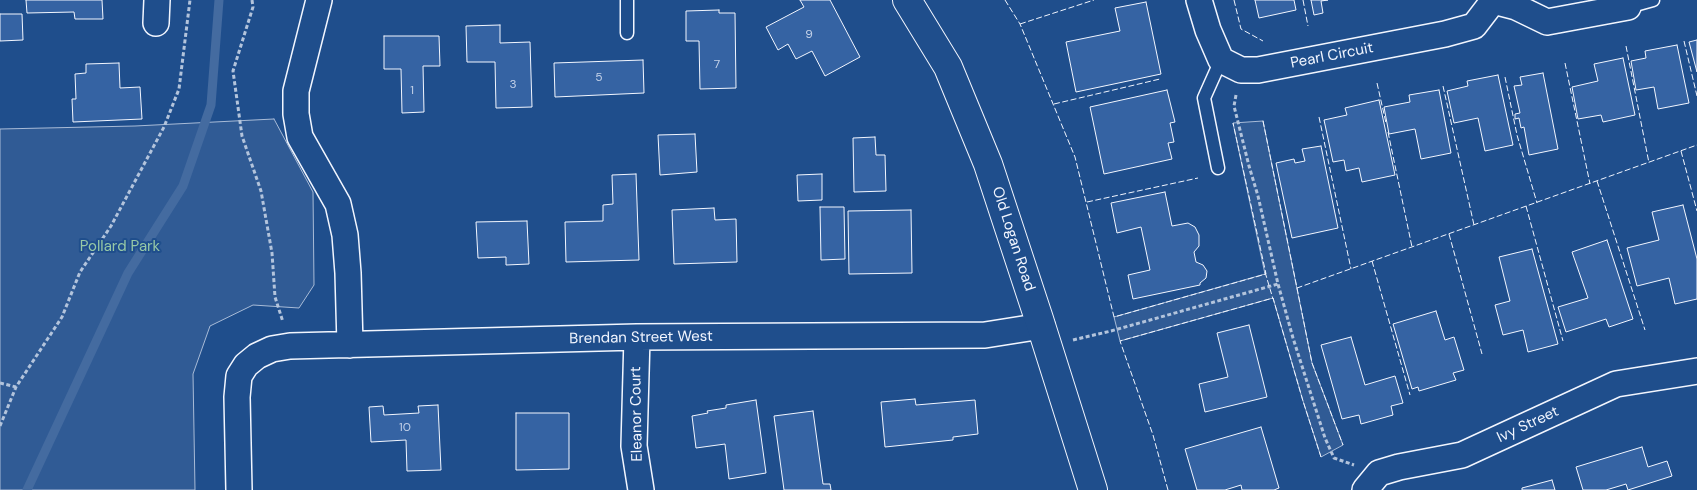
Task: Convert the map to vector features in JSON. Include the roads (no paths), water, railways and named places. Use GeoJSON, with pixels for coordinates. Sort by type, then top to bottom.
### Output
{"type":"FeatureCollection","features":[{"type":"Feature","properties":{"kind":"main road","name":"Old Logan Road"},"geometry":{"type":"LineString","coordinates":[[907,0],[948,67],[984,155],[1045,336],[1093,490]]}},
{"type":"Feature","properties":{"kind":"street"},"geometry":{"type":"LineString","coordinates":[[319,0],[296,91],[296,114],[300,137],[338,204],[345,235],[350,345]]}},
{"type":"Feature","properties":{"kind":"street"},"geometry":{"type":"LineString","coordinates":[[1199,0],[1208,30],[1231,64]]}},
{"type":"Feature","properties":{"kind":"street"},"geometry":{"type":"LineString","coordinates":[[1494,0],[1516,7],[1547,22],[1628,7]]}},
{"type":"Feature","properties":{"kind":"street","name":"Pearl Circuit"},"geometry":{"type":"LineString","coordinates":[[1231,64],[1258,70],[1435,36],[1474,26],[1494,0]]}},
{"type":"Feature","properties":{"kind":"street","name":"Brendan Street West"},"geometry":{"type":"LineString","coordinates":[[238,490],[237,397],[239,376],[246,365],[257,356],[272,349],[290,346],[637,338],[1045,336]]}},
{"type":"Feature","properties":{"kind":"street","name":"Eleanor Court"},"geometry":{"type":"LineString","coordinates":[[637,338],[634,446],[641,490]]}},
{"type":"Feature","properties":{"kind":"street","name":"Ivy Street"},"geometry":{"type":"LineString","coordinates":[[1372,482],[1399,467],[1462,455],[1616,384],[1697,371]]}},
{"type":"Feature","properties":{"kind":"lane"},"geometry":{"type":"LineString","coordinates":[[627,0],[627,33]]}},
{"type":"Feature","properties":{"kind":"lane"},"geometry":{"type":"LineString","coordinates":[[1628,7],[1652,0]]}},
{"type":"Feature","properties":{"kind":"lane"},"geometry":{"type":"LineString","coordinates":[[1218,168],[1204,98],[1231,64]]}},
{"type":"Feature","properties":{"kind":"waterway"},"geometry":{"type":"LineString","coordinates":[[27,490],[128,273],[183,186],[211,105],[219,0]]}},
{"type":"Feature","properties":{"kind":"park label","name":"Pollard Park"},"geometry":{"type":"Point","coordinates":[120,247]}}]}
